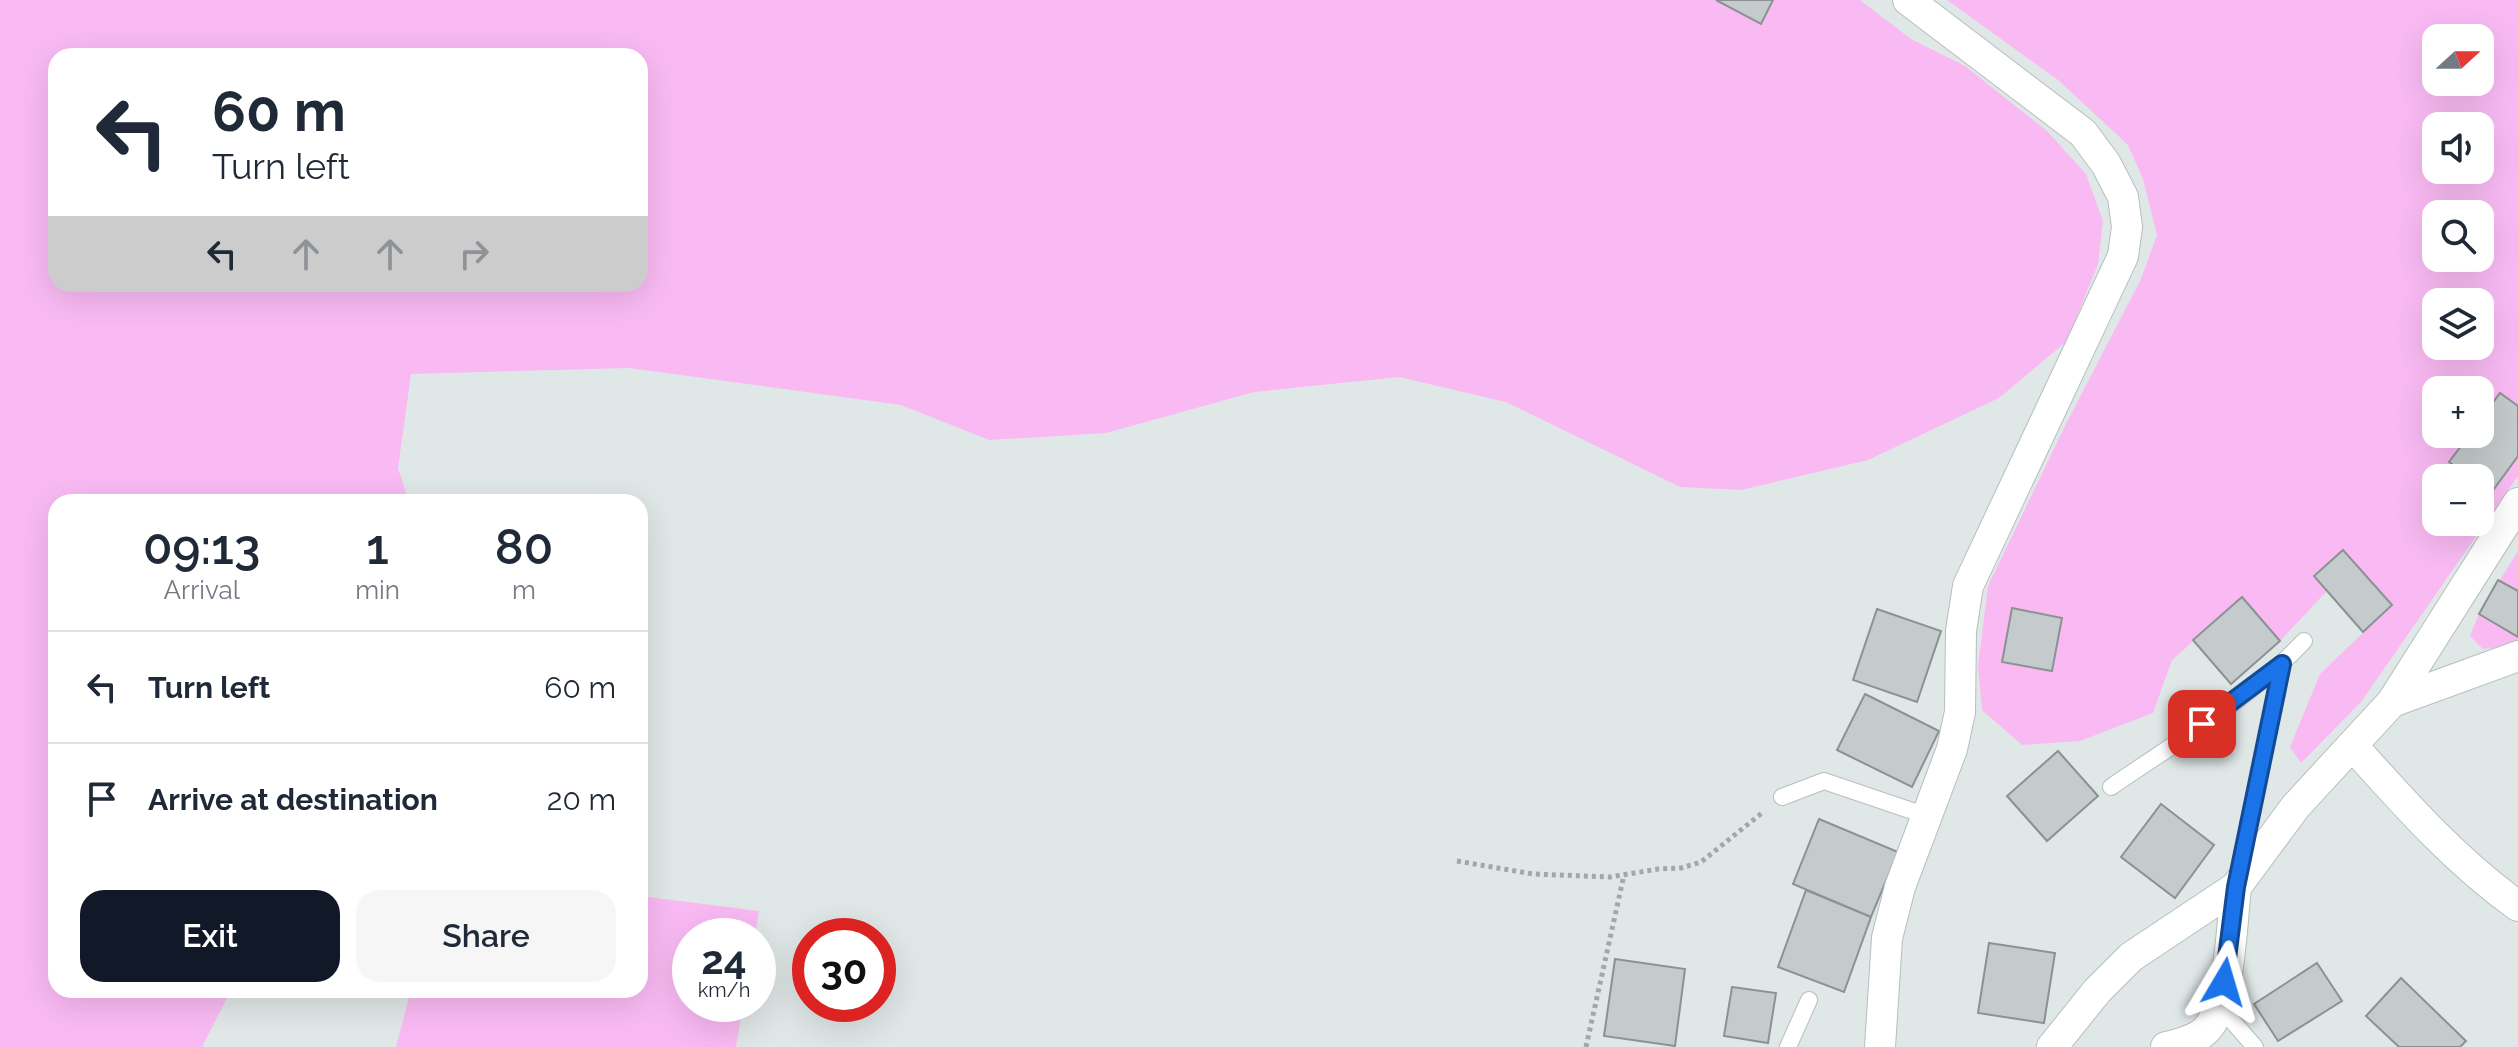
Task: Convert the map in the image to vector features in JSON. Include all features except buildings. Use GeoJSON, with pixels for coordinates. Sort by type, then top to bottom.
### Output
{"type":"FeatureCollection","features":[{"type":"Feature","properties":{"kind":"street"},"geometry":{"type":"LineString","coordinates":[[1880,1047],[1887,938],[1900,887],[1952,749],[1960,712],[1961,631],[1968,586],[2123,256],[2127,227],[2123,197],[2106,164],[2083,133],[1908,0]]}},
{"type":"Feature","properties":{"kind":"street"},"geometry":{"type":"LineString","coordinates":[[2052,1047],[2097,991],[2131,957],[2236,887],[2296,806],[2392,702],[2518,503]]}},
{"type":"Feature","properties":{"kind":"street"},"geometry":{"type":"LineString","coordinates":[[2392,702],[2518,656]]}},
{"type":"Feature","properties":{"kind":"street"},"geometry":{"type":"LineString","coordinates":[[2352,745],[2422,823],[2479,878],[2518,906]]}},
{"type":"Feature","properties":{"kind":"street"},"geometry":{"type":"LineString","coordinates":[[2166,1047],[2204,1032],[2215,1020],[2220,1007],[2236,887]]}},
{"type":"Feature","properties":{"kind":"lane"},"geometry":{"type":"LineString","coordinates":[[2111,787],[2225,708],[2282,664],[2304,641]]}},
{"type":"Feature","properties":{"kind":"lane"},"geometry":{"type":"LineString","coordinates":[[2236,887],[2282,664]]}},
{"type":"Feature","properties":{"kind":"lane"},"geometry":{"type":"LineString","coordinates":[[1782,797],[1824,781],[1927,816]]}},
{"type":"Feature","properties":{"kind":"lane"},"geometry":{"type":"LineString","coordinates":[[1788,1047],[1809,1000]]}},
{"type":"Feature","properties":{"kind":"lane"},"geometry":{"type":"LineString","coordinates":[[2220,1007],[2255,1047]]}},
{"type":"Feature","properties":{"kind":"path"},"geometry":{"type":"LineString","coordinates":[[1457,861],[1533,874],[1610,877],[1681,868],[1701,862],[1782,797]]}},
{"type":"Feature","properties":{"kind":"path"},"geometry":{"type":"LineString","coordinates":[[1586,1047],[1624,875]]}},
{"type":"Feature","properties":{"kind":"shaded area"},"geometry":{"type":"Polygon","coordinates":[[[0,0],[1860,0],[1911,39],[1965,66],[2047,131],[2086,174],[2103,221],[2098,264],[2067,341],[1999,398],[1868,460],[1741,490],[1680,487],[1506,402],[1399,377],[1254,392],[1106,433],[989,440],[901,405],[629,368],[411,374],[398,468],[406,494],[48,494],[48,998],[227,998],[202,1047],[0,1047],[0,0]]]}},
{"type":"Feature","properties":{"kind":"shaded area"},"geometry":{"type":"Polygon","coordinates":[[[1947,0],[2518,0],[2518,476],[2494,511],[2494,464],[2422,464],[2422,536],[2476,536],[2361,702],[2301,763],[2290,747],[2320,674],[2392,605],[2343,550],[2314,576],[2327,591],[2280,641],[2242,598],[2172,660],[2153,713],[2080,741],[2022,745],[1982,710],[1978,666],[1988,586],[2066,424],[2141,279],[2157,235],[2143,179],[2128,145],[2058,80],[1947,0]]]}},
{"type":"Feature","properties":{"kind":"shaded area"},"geometry":{"type":"Polygon","coordinates":[[[2518,551],[2518,640],[2510,646],[2483,649],[2470,636],[2479,614],[2518,551]]]}},
{"type":"Feature","properties":{"kind":"shaded area"},"geometry":{"type":"Polygon","coordinates":[[[648,897],[759,911],[758,918],[672,918],[672,1022],[740,1022],[736,1047],[396,1047],[409,998],[648,998],[648,897]]]}},
{"type":"Feature","properties":{"kind":"route"},"geometry":{"type":"LineString","coordinates":[[2202,724],[2282,664],[2236,887],[2224,982]]}}]}
